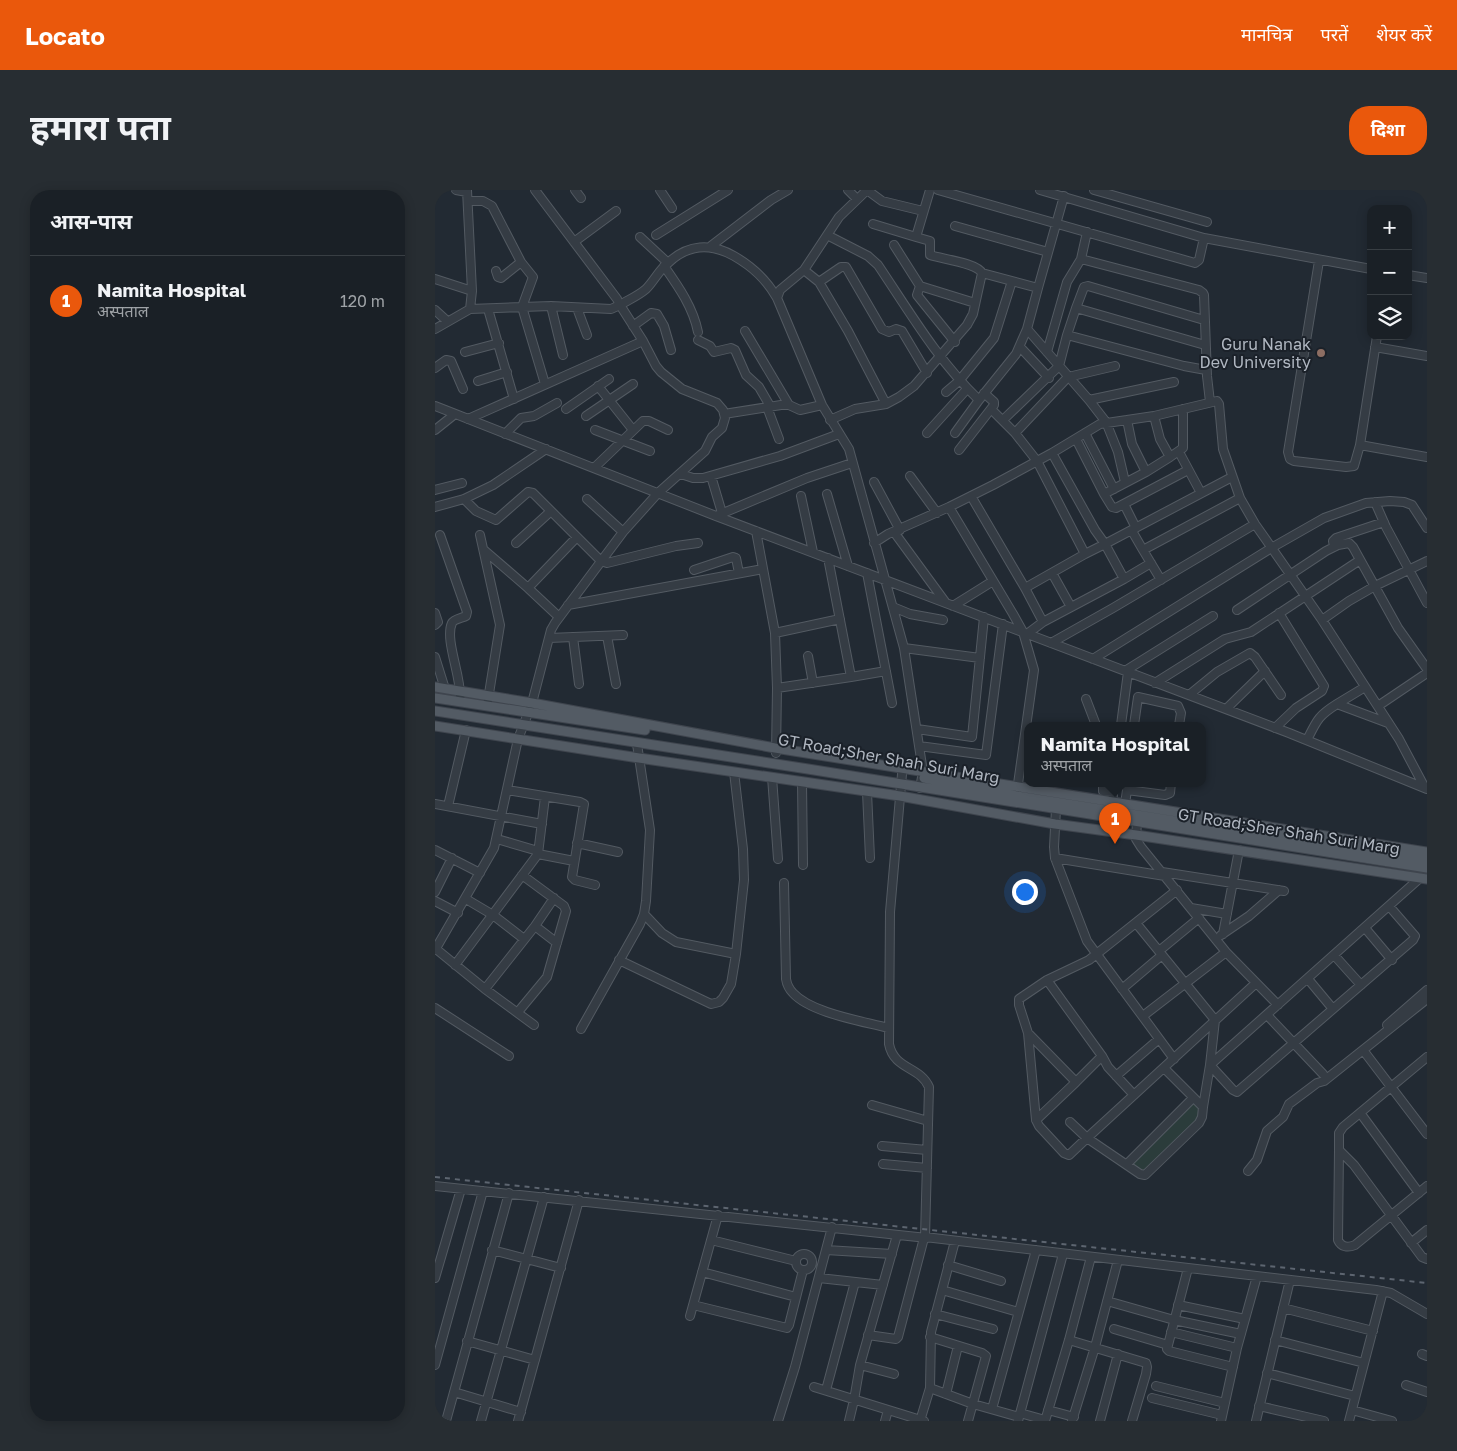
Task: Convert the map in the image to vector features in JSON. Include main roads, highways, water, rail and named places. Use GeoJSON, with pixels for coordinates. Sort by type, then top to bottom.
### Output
{"type":"FeatureCollection","features":[{"type":"Feature","properties":{"kind":"main road"},"geometry":{"type":"LineString","coordinates":[[435,687],[461,696],[489,696],[532,703],[776,751],[923,775]]}},
{"type":"Feature","properties":{"kind":"main road","name":"GT Road;Sher Shah Suri Marg"},"geometry":{"type":"LineString","coordinates":[[435,698],[461,696],[487,706],[776,751],[902,774],[923,775],[1427,861]]}},
{"type":"Feature","properties":{"kind":"main road","name":"GT Road;Sher Shah Suri Marg"},"geometry":{"type":"LineString","coordinates":[[435,711],[1427,868]]}},
{"type":"Feature","properties":{"kind":"main road"},"geometry":{"type":"LineString","coordinates":[[435,726],[901,796],[1055,824],[1136,834],[1424,879]]}},
{"type":"Feature","properties":{"kind":"main road"},"geometry":{"type":"LineString","coordinates":[[1111,807],[1125,804],[1427,852]]}},
{"type":"Feature","properties":{"kind":"railway"},"geometry":{"type":"LineString","coordinates":[[435,1177],[1427,1283]]}},
{"type":"Feature","properties":{"kind":"place","name":"Guru Nanak Dev University"},"geometry":{"type":"Point","coordinates":[1321,353]}},
{"type":"Feature","properties":{"kind":"place","name":"Namita Hospital"},"geometry":{"type":"Point","coordinates":[1115,844]}}]}
